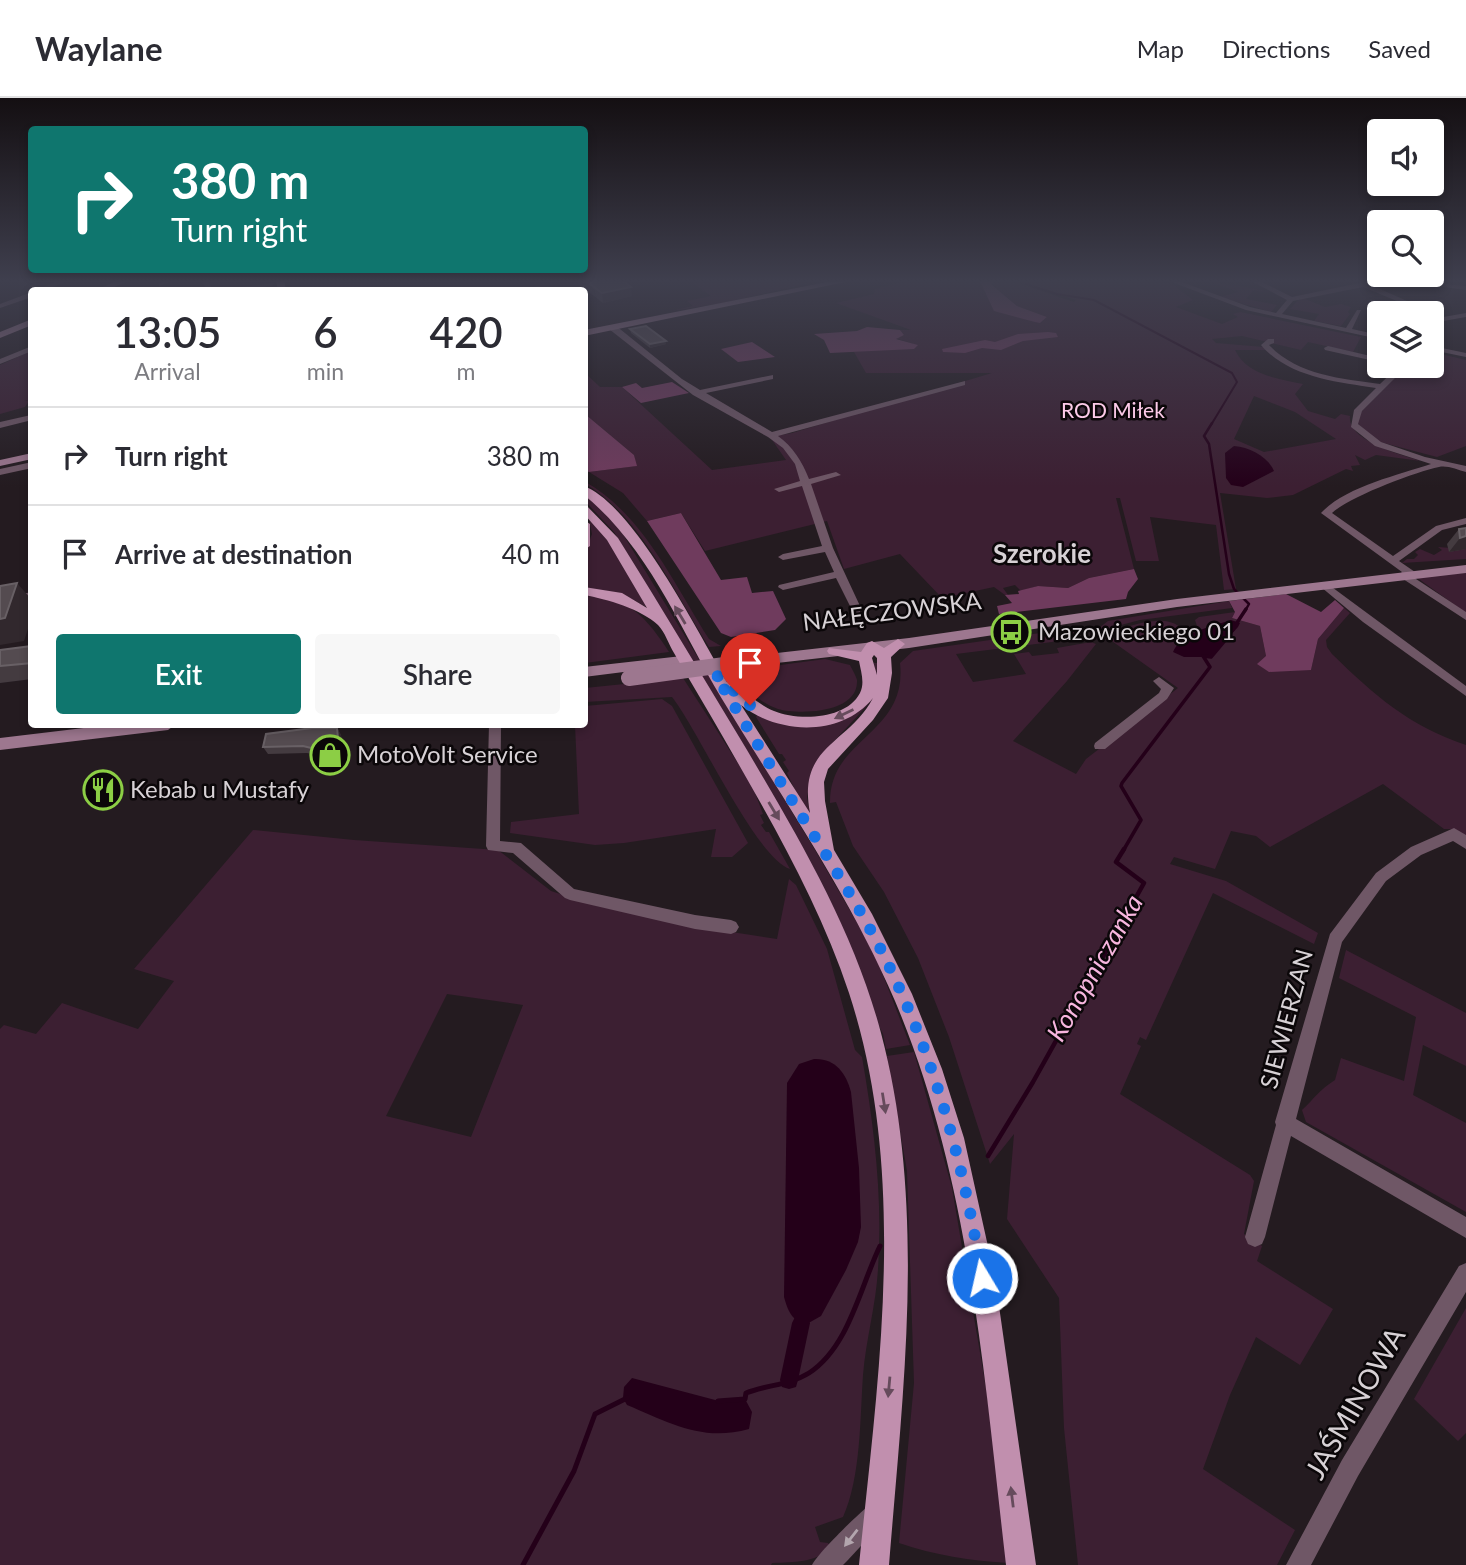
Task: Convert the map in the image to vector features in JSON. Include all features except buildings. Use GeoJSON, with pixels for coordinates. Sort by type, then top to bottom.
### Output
{"type":"FeatureCollection","features":[{"type":"Feature","properties":{"kind":"main road"},"geometry":{"type":"LineString","coordinates":[[0,463],[28,457]]}},
{"type":"Feature","properties":{"kind":"main road"},"geometry":{"type":"LineString","coordinates":[[588,492],[609,508],[628,531],[826,855],[887,962],[916,1029],[938,1089],[973,1219],[990,1326],[1021,1565]]}},
{"type":"Feature","properties":{"kind":"main road"},"geometry":{"type":"LineString","coordinates":[[588,510],[608,531],[784,828],[816,888],[848,960],[872,1035],[888,1127],[895,1227],[892,1341],[874,1565]]}},
{"type":"Feature","properties":{"kind":"main road","name":"NAŁĘCZOWSKA"},"geometry":{"type":"LineString","coordinates":[[765,655],[873,650],[1052,615],[1080,615],[1466,569]]}},
{"type":"Feature","properties":{"kind":"main road"},"geometry":{"type":"LineString","coordinates":[[588,591],[602,592],[625,599],[664,624]]}},
{"type":"Feature","properties":{"kind":"main road","name":"NAŁĘCZOWSKA"},"geometry":{"type":"LineString","coordinates":[[588,681],[627,673],[765,655],[873,650],[1080,615]]}},
{"type":"Feature","properties":{"kind":"main road"},"geometry":{"type":"LineString","coordinates":[[715,674],[750,705],[765,714],[788,721],[818,722],[841,716],[862,701],[867,694],[871,676],[873,650]]}},
{"type":"Feature","properties":{"kind":"main road"},"geometry":{"type":"LineString","coordinates":[[826,855],[825,833],[817,804],[818,771],[827,757],[872,712],[881,698],[887,676],[873,650]]}},
{"type":"Feature","properties":{"kind":"main road","name":"NAŁĘCZOWSKA"},"geometry":{"type":"LineString","coordinates":[[588,672],[627,673]]}},
{"type":"Feature","properties":{"kind":"main road"},"geometry":{"type":"LineString","coordinates":[[0,744],[128,728]]}},
{"type":"Feature","properties":{"kind":"street"},"geometry":{"type":"LineString","coordinates":[[641,349],[696,393],[771,435],[795,458],[838,574],[855,606],[856,616]]}},
{"type":"Feature","properties":{"kind":"street"},"geometry":{"type":"LineString","coordinates":[[1268,349],[1294,367],[1383,387]]}},
{"type":"Feature","properties":{"kind":"street"},"geometry":{"type":"LineString","coordinates":[[1334,349],[1367,357]]}},
{"type":"Feature","properties":{"kind":"street"},"geometry":{"type":"LineString","coordinates":[[0,362],[28,350]]}},
{"type":"Feature","properties":{"kind":"street"},"geometry":{"type":"LineString","coordinates":[[1444,350],[1466,355]]}},
{"type":"Feature","properties":{"kind":"street"},"geometry":{"type":"LineString","coordinates":[[696,393],[772,379],[760,368]]}},
{"type":"Feature","properties":{"kind":"street"},"geometry":{"type":"LineString","coordinates":[[1392,378],[1358,410],[1354,425],[1378,444],[1422,459],[1466,469]]}},
{"type":"Feature","properties":{"kind":"street"},"geometry":{"type":"LineString","coordinates":[[771,435],[962,383]]}},
{"type":"Feature","properties":{"kind":"street"},"geometry":{"type":"LineString","coordinates":[[0,425],[28,419]]}},
{"type":"Feature","properties":{"kind":"street"},"geometry":{"type":"LineString","coordinates":[[1442,463],[1363,491],[1327,511],[1330,518],[1392,560],[1407,575],[1466,617]]}},
{"type":"Feature","properties":{"kind":"street"},"geometry":{"type":"LineString","coordinates":[[0,472],[28,467]]}},
{"type":"Feature","properties":{"kind":"street"},"geometry":{"type":"LineString","coordinates":[[779,489],[836,475]]}},
{"type":"Feature","properties":{"kind":"street"},"geometry":{"type":"LineString","coordinates":[[1392,560],[1401,557],[1439,528],[1466,521]]}},
{"type":"Feature","properties":{"kind":"street"},"geometry":{"type":"LineString","coordinates":[[783,558],[828,548]]}},
{"type":"Feature","properties":{"kind":"street"},"geometry":{"type":"LineString","coordinates":[[783,587],[838,574]]}},
{"type":"Feature","properties":{"kind":"street"},"geometry":{"type":"LineString","coordinates":[[1325,584],[1367,620],[1466,692]]}},
{"type":"Feature","properties":{"kind":"street"},"geometry":{"type":"LineString","coordinates":[[0,601],[28,596]]}},
{"type":"Feature","properties":{"kind":"street"},"geometry":{"type":"LineString","coordinates":[[1100,746],[1163,696],[1168,688],[1159,681]]}},
{"type":"Feature","properties":{"kind":"street"},"geometry":{"type":"LineString","coordinates":[[495,728],[493,846],[516,847],[570,894],[695,922],[731,927]]}},
{"type":"Feature","properties":{"kind":"street","name":"SIEWIERZAN"},"geometry":{"type":"LineString","coordinates":[[1255,1237],[1335,939],[1368,893],[1398,863],[1416,851],[1454,834],[1466,843]]}},
{"type":"Feature","properties":{"kind":"street","name":"SIEWIERZAN"},"geometry":{"type":"LineString","coordinates":[[1284,1122],[1466,1228]]}},
{"type":"Feature","properties":{"kind":"street","name":"JAŚMINOWA"},"geometry":{"type":"LineString","coordinates":[[1298,1565],[1350,1468],[1466,1273]]}},
{"type":"Feature","properties":{"kind":"street"},"geometry":{"type":"LineString","coordinates":[[824,1565],[840,1553],[855,1532],[878,1511]]}},
{"type":"Feature","properties":{"kind":"green space","name":"ROD Miłek"},"geometry":{"type":"Polygon","coordinates":[[[877,349],[1266,349],[1235,350],[1247,365],[1255,370],[1274,378],[1303,384],[1295,394],[1308,411],[1335,419],[1341,414],[1350,416],[1351,425],[1366,440],[1421,461],[1376,455],[1365,460],[1355,455],[1360,465],[1351,466],[1353,471],[1346,469],[1293,495],[1267,498],[1220,493],[1236,589],[1224,590],[1216,525],[1150,517],[1159,561],[1136,561],[1120,498],[1116,498],[1134,569],[1089,578],[1068,588],[1038,586],[1021,591],[1015,585],[1003,588],[1008,595],[994,587],[942,598],[900,554],[844,569],[827,521],[705,551],[681,513],[647,521],[623,493],[589,472],[636,466],[634,455],[588,417],[588,376],[600,387],[622,387],[712,470],[786,460],[770,437],[792,433],[992,373],[866,373],[854,352],[877,349]],[[1254,396],[1234,439],[1264,452],[1336,439],[1295,412],[1254,396]]]}},
{"type":"Feature","properties":{"kind":"green space"},"geometry":{"type":"Polygon","coordinates":[[[28,352],[28,400],[24,401],[28,402],[25,407],[0,414],[0,365],[28,352]]]}},
{"type":"Feature","properties":{"kind":"green space"},"geometry":{"type":"Polygon","coordinates":[[[1444,355],[1466,360],[1466,446],[1437,457],[1376,441],[1357,423],[1361,412],[1394,378],[1444,378],[1444,355]]]}},
{"type":"Feature","properties":{"kind":"green space"},"geometry":{"type":"Polygon","coordinates":[[[588,484],[624,512],[640,531],[656,552],[709,639],[721,646],[709,647],[655,557],[623,515],[588,484]]]}},
{"type":"Feature","properties":{"kind":"green space"},"geometry":{"type":"Polygon","coordinates":[[[588,498],[601,507],[621,531],[815,850],[874,952],[910,1045],[886,1049],[883,1034],[685,650],[614,532],[588,504],[588,498]]]}},
{"type":"Feature","properties":{"kind":"green space"},"geometry":{"type":"Polygon","coordinates":[[[589,519],[606,535],[648,608],[620,593],[588,588],[588,544],[592,534],[589,519]]]}},
{"type":"Feature","properties":{"kind":"green space"},"geometry":{"type":"Polygon","coordinates":[[[1438,547],[1466,549],[1466,559],[1402,563],[1407,559],[1414,559],[1418,555],[1415,552],[1420,549],[1434,555],[1442,550],[1438,547]]]}},
{"type":"Feature","properties":{"kind":"green space"},"geometry":{"type":"Polygon","coordinates":[[[1466,573],[1466,613],[1416,577],[1466,573]]]}},
{"type":"Feature","properties":{"kind":"green space"},"geometry":{"type":"Polygon","coordinates":[[[588,594],[613,599],[635,611],[669,652],[588,663],[588,594]]]}},
{"type":"Feature","properties":{"kind":"green space"},"geometry":{"type":"Polygon","coordinates":[[[1229,601],[1232,608],[1140,620],[1102,630],[1099,628],[1108,621],[1229,601]]]}},
{"type":"Feature","properties":{"kind":"green space"},"geometry":{"type":"Polygon","coordinates":[[[1344,608],[1350,613],[1326,640],[1332,654],[1393,708],[1427,729],[1466,745],[1466,840],[1451,829],[1444,829],[1383,784],[1270,847],[1256,836],[1231,831],[1215,869],[1174,857],[1170,864],[1226,881],[1318,933],[1314,944],[1213,893],[1146,1040],[1140,1037],[1137,1044],[1141,1046],[1120,1094],[1250,1175],[1254,1181],[1244,1234],[1262,1246],[1257,1261],[1333,1309],[1300,1365],[1256,1337],[1230,1395],[1203,1469],[1295,1530],[1277,1565],[1078,1565],[1064,1428],[1059,1298],[1007,1219],[1014,1134],[990,1164],[949,1037],[918,958],[884,892],[853,846],[836,802],[830,803],[833,781],[842,763],[881,722],[892,706],[899,687],[900,663],[913,651],[1047,632],[1087,632],[1052,642],[956,654],[973,682],[1026,674],[1014,654],[1029,652],[1032,656],[1059,653],[1057,648],[1091,642],[1096,644],[1013,741],[1076,774],[1086,759],[1178,688],[1109,639],[1106,640],[1103,636],[1105,634],[1153,621],[1172,623],[1180,627],[1197,626],[1195,620],[1199,617],[1235,612],[1232,618],[1260,626],[1266,656],[1311,670],[1318,639],[1344,608]]]}},
{"type":"Feature","properties":{"kind":"green space"},"geometry":{"type":"Polygon","coordinates":[[[825,659],[850,665],[857,680],[855,691],[848,700],[826,710],[799,712],[778,709],[763,702],[742,684],[744,670],[825,659]]]}},
{"type":"Feature","properties":{"kind":"green space"},"geometry":{"type":"Polygon","coordinates":[[[874,663],[878,663],[875,697],[824,752],[812,771],[807,797],[810,814],[802,805],[787,773],[789,771],[783,762],[786,760],[779,754],[756,717],[757,715],[772,721],[842,720],[875,671],[874,663]]]}},
{"type":"Feature","properties":{"kind":"green space"},"geometry":{"type":"Polygon","coordinates":[[[683,678],[752,785],[763,814],[760,815],[764,823],[761,825],[769,832],[790,869],[776,860],[744,818],[672,697],[588,702],[588,688],[683,678]]]}},
{"type":"Feature","properties":{"kind":"green space"},"geometry":{"type":"Polygon","coordinates":[[[662,699],[672,706],[748,843],[732,857],[711,857],[716,829],[595,845],[510,833],[511,822],[579,814],[575,728],[588,728],[588,706],[662,699]]]}},
{"type":"Feature","properties":{"kind":"green space"},"geometry":{"type":"Polygon","coordinates":[[[253,830],[498,850],[551,891],[597,906],[693,926],[777,939],[789,879],[796,885],[827,949],[855,1050],[862,1057],[874,1136],[878,1189],[877,1282],[864,1362],[859,1447],[853,1484],[843,1517],[815,1527],[820,1542],[828,1543],[831,1548],[811,1559],[771,1565],[0,1565],[0,1029],[4,1025],[36,1034],[62,1003],[138,1029],[174,981],[134,969],[253,830]],[[447,994],[386,1116],[471,1137],[523,1005],[447,994]]]}},
{"type":"Feature","properties":{"kind":"green space"},"geometry":{"type":"Polygon","coordinates":[[[1346,950],[1466,1013],[1466,1066],[1423,1045],[1413,1095],[1466,1123],[1466,1212],[1306,1122],[1302,1110],[1335,1080],[1341,1058],[1404,1081],[1416,1017],[1339,978],[1346,950]]]}},
{"type":"Feature","properties":{"kind":"green space"},"geometry":{"type":"Polygon","coordinates":[[[914,1052],[952,1188],[986,1388],[1009,1563],[953,1557],[899,1543],[914,1383],[907,1171],[887,1056],[914,1052]]]}},
{"type":"Feature","properties":{"kind":"green space"},"geometry":{"type":"Polygon","coordinates":[[[1466,1308],[1466,1433],[1458,1441],[1414,1399],[1466,1308]]]}},
{"type":"Feature","properties":{"kind":"shaded area"},"geometry":{"type":"Polygon","coordinates":[[[722,349],[763,349],[775,357],[738,362],[722,349]]]}},
{"type":"Feature","properties":{"kind":"shaded area"},"geometry":{"type":"Polygon","coordinates":[[[828,349],[904,349],[830,353],[828,349]]]}},
{"type":"Feature","properties":{"kind":"shaded area"},"geometry":{"type":"Polygon","coordinates":[[[942,349],[977,349],[965,353],[943,352],[942,349]]]}},
{"type":"Feature","properties":{"kind":"shaded area"},"geometry":{"type":"Polygon","coordinates":[[[672,382],[689,393],[641,403],[622,387],[636,383],[642,388],[672,382]]]}},
{"type":"Feature","properties":{"kind":"shaded area"},"geometry":{"type":"Polygon","coordinates":[[[588,417],[634,455],[637,466],[589,472],[588,417]]]}},
{"type":"Feature","properties":{"kind":"shaded area"},"geometry":{"type":"Polygon","coordinates":[[[1234,446],[1258,454],[1274,471],[1243,487],[1231,485],[1226,478],[1225,453],[1234,446]]]}},
{"type":"Feature","properties":{"kind":"shaded area"},"geometry":{"type":"Polygon","coordinates":[[[681,513],[721,580],[747,577],[752,593],[773,591],[786,619],[775,630],[731,637],[721,633],[647,521],[681,513]]]}},
{"type":"Feature","properties":{"kind":"shaded area"},"geometry":{"type":"Polygon","coordinates":[[[1134,569],[1138,579],[1126,599],[999,614],[997,606],[1012,603],[1005,595],[1019,594],[1018,591],[1038,586],[1068,588],[1089,578],[1134,569]]]}},
{"type":"Feature","properties":{"kind":"shaded area"},"geometry":{"type":"Polygon","coordinates":[[[1286,594],[1321,612],[1335,600],[1344,608],[1318,639],[1311,670],[1269,672],[1257,664],[1266,656],[1260,626],[1232,618],[1235,612],[1229,601],[1286,594]]]}},
{"type":"Feature","properties":{"kind":"shaded area"},"geometry":{"type":"Polygon","coordinates":[[[1231,620],[1240,623],[1211,657],[1184,657],[1173,652],[1183,639],[1190,635],[1231,620]]]}},
{"type":"Feature","properties":{"kind":"shaded area"},"geometry":{"type":"Polygon","coordinates":[[[814,1059],[834,1064],[846,1079],[851,1092],[859,1168],[861,1227],[858,1242],[846,1270],[821,1316],[805,1325],[791,1314],[784,1297],[787,1083],[799,1064],[814,1059]]]}},
{"type":"Feature","properties":{"kind":"shaded area"},"geometry":{"type":"Polygon","coordinates":[[[632,1378],[719,1401],[745,1399],[752,1412],[749,1429],[701,1432],[672,1424],[627,1405],[623,1398],[624,1387],[632,1378]]]}},
{"type":"Feature","properties":{"kind":"waterway","name":"Konopniczanka"},"geometry":{"type":"LineString","coordinates":[[1187,349],[1232,373],[1237,382],[1211,425]]}},
{"type":"Feature","properties":{"kind":"waterway","name":"Konopniczanka"},"geometry":{"type":"LineString","coordinates":[[1212,423],[1204,436],[1209,444],[1229,574],[1234,589],[1249,604],[1245,611]]}},
{"type":"Feature","properties":{"kind":"waterway","name":"Konopniczanka"},"geometry":{"type":"LineString","coordinates":[[1123,851],[1141,820],[1121,786],[1122,783],[1210,667],[1203,656],[1211,657],[1246,609]]}},
{"type":"Feature","properties":{"kind":"waterway","name":"Konopniczanka"},"geometry":{"type":"LineString","coordinates":[[988,1156],[1033,1082],[1144,883],[1116,862],[1124,849]]}},
{"type":"Feature","properties":{"kind":"waterway","name":"Konopniczanka"},"geometry":{"type":"LineString","coordinates":[[718,1401],[745,1399],[746,1393],[802,1377],[823,1362],[844,1332],[880,1246]]}},
{"type":"Feature","properties":{"kind":"waterway"},"geometry":{"type":"LineString","coordinates":[[789,1380],[801,1323]]}},
{"type":"Feature","properties":{"kind":"waterway","name":"Konopniczanka"},"geometry":{"type":"LineString","coordinates":[[523,1565],[574,1471],[595,1414],[627,1398]]}},
{"type":"Feature","properties":{"kind":"place","name":"Mazowieckiego 01"},"geometry":{"type":"Point","coordinates":[1011,632]}},
{"type":"Feature","properties":{"kind":"place","name":"MotoVolt Service"},"geometry":{"type":"Point","coordinates":[330,755]}},
{"type":"Feature","properties":{"kind":"place","name":"Kebab u Mustafy"},"geometry":{"type":"Point","coordinates":[103,790]}},
{"type":"Feature","properties":{"kind":"district","name":"Szerokie"},"geometry":{"type":"Point","coordinates":[1042,554]}},
{"type":"Feature","properties":{"kind":"route"},"geometry":{"type":"LineString","coordinates":[[750,705],[715,674],[857,906],[907,1006],[931,1068],[952,1135],[973,1219],[982,1278]]}}]}
